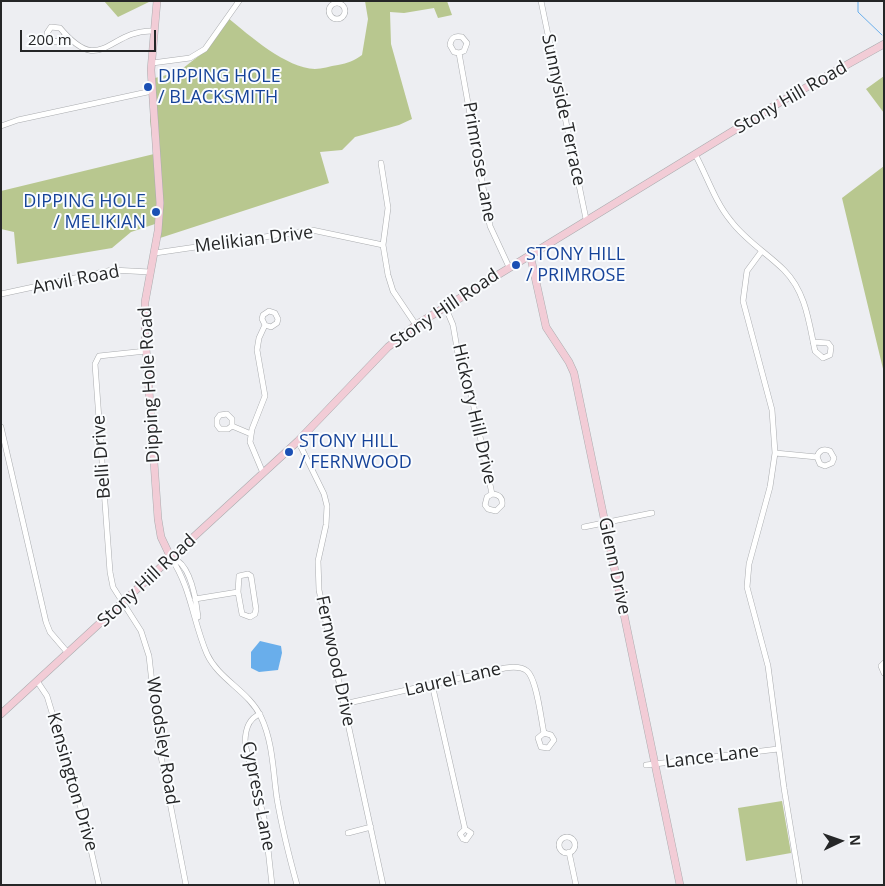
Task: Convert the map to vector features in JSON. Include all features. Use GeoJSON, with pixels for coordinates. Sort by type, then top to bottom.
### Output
{"type":"FeatureCollection","features":[{"type":"Feature","properties":{"kind":"main road","name":"Dipping Hole Road"},"geometry":{"type":"LineString","coordinates":[[157,1],[152,63],[152,91],[160,187],[154,253],[145,302],[146,351],[158,519],[161,537],[171,558]]}},
{"type":"Feature","properties":{"kind":"main road","name":"Stony Hill Road"},"geometry":{"type":"LineString","coordinates":[[1,714],[123,604],[298,441],[388,347],[416,325],[509,266],[782,101],[884,44]]}},
{"type":"Feature","properties":{"kind":"main road","name":"Glenn Drive"},"geometry":{"type":"LineString","coordinates":[[530,254],[546,327],[574,373],[650,765],[680,885]]}},
{"type":"Feature","properties":{"kind":"street"},"geometry":{"type":"LineString","coordinates":[[152,63],[190,58],[205,49],[240,1]]}},
{"type":"Feature","properties":{"kind":"street"},"geometry":{"type":"LineString","coordinates":[[325,1],[331,6]]}},
{"type":"Feature","properties":{"kind":"street","name":"Sunnyside Terrace"},"geometry":{"type":"LineString","coordinates":[[540,1],[586,219]]}},
{"type":"Feature","properties":{"kind":"street"},"geometry":{"type":"LineString","coordinates":[[66,35],[81,49],[90,51],[98,50],[136,32],[154,31]]}},
{"type":"Feature","properties":{"kind":"street","name":"Primrose Lane"},"geometry":{"type":"LineString","coordinates":[[459,53],[490,226],[509,266]]}},
{"type":"Feature","properties":{"kind":"street"},"geometry":{"type":"LineString","coordinates":[[1,126],[18,120],[152,91]]}},
{"type":"Feature","properties":{"kind":"street"},"geometry":{"type":"LineString","coordinates":[[695,154],[730,220],[761,252],[782,267],[798,288],[804,301],[813,342]]}},
{"type":"Feature","properties":{"kind":"street"},"geometry":{"type":"LineString","coordinates":[[381,162],[388,208],[383,246],[390,284],[416,325]]}},
{"type":"Feature","properties":{"kind":"street","name":"Melikian Drive"},"geometry":{"type":"LineString","coordinates":[[154,253],[312,230],[383,246]]}},
{"type":"Feature","properties":{"kind":"street"},"geometry":{"type":"LineString","coordinates":[[761,252],[747,271],[743,301],[771,403],[775,453],[770,487],[749,564],[748,597],[765,654],[800,885]]}},
{"type":"Feature","properties":{"kind":"street","name":"Anvil Road"},"geometry":{"type":"LineString","coordinates":[[1,294],[112,270],[150,272]]}},
{"type":"Feature","properties":{"kind":"street","name":"Hickory Hill Drive"},"geometry":{"type":"LineString","coordinates":[[446,306],[454,325],[458,354],[470,390],[492,494]]}},
{"type":"Feature","properties":{"kind":"street"},"geometry":{"type":"LineString","coordinates":[[263,473],[252,451],[251,434],[265,396],[257,347],[265,325]]}},
{"type":"Feature","properties":{"kind":"street","name":"Belli Drive"},"geometry":{"type":"LineString","coordinates":[[123,604],[111,581],[95,364],[99,356],[106,354],[146,351]]}},
{"type":"Feature","properties":{"kind":"street"},"geometry":{"type":"LineString","coordinates":[[232,426],[251,434]]}},
{"type":"Feature","properties":{"kind":"street"},"geometry":{"type":"LineString","coordinates":[[1,427],[46,622],[50,632],[68,653]]}},
{"type":"Feature","properties":{"kind":"street","name":"Fernwood Drive"},"geometry":{"type":"LineString","coordinates":[[298,441],[324,494],[327,506],[326,525],[319,555],[318,580],[384,885]]}},
{"type":"Feature","properties":{"kind":"street"},"geometry":{"type":"LineString","coordinates":[[775,453],[817,457]]}},
{"type":"Feature","properties":{"kind":"street"},"geometry":{"type":"LineString","coordinates":[[584,527],[652,513]]}},
{"type":"Feature","properties":{"kind":"street"},"geometry":{"type":"LineString","coordinates":[[171,558],[179,561],[183,567],[195,599],[199,627]]}},
{"type":"Feature","properties":{"kind":"street"},"geometry":{"type":"LineString","coordinates":[[171,558],[187,588],[206,651],[216,668],[255,705],[267,732],[282,822],[297,885]]}},
{"type":"Feature","properties":{"kind":"street"},"geometry":{"type":"LineString","coordinates":[[248,574],[251,576],[256,609],[255,614],[250,618],[242,614],[238,592],[239,576],[248,574]]}},
{"type":"Feature","properties":{"kind":"street"},"geometry":{"type":"LineString","coordinates":[[195,599],[238,592]]}},
{"type":"Feature","properties":{"kind":"street","name":"Woodsley Road"},"geometry":{"type":"LineString","coordinates":[[123,604],[140,631],[149,656],[159,746],[186,885]]}},
{"type":"Feature","properties":{"kind":"street"},"geometry":{"type":"LineString","coordinates":[[882,664],[884,673]]}},
{"type":"Feature","properties":{"kind":"street","name":"Laurel Lane"},"geometry":{"type":"LineString","coordinates":[[344,704],[504,668],[523,669],[532,679],[544,733]]}},
{"type":"Feature","properties":{"kind":"street","name":"Kensington Drive"},"geometry":{"type":"LineString","coordinates":[[37,681],[47,696],[83,815],[99,885]]}},
{"type":"Feature","properties":{"kind":"street"},"geometry":{"type":"LineString","coordinates":[[432,684],[465,829]]}},
{"type":"Feature","properties":{"kind":"street","name":"Cypress Lane"},"geometry":{"type":"LineString","coordinates":[[260,714],[252,719],[248,726],[246,750],[265,822],[272,885]]}},
{"type":"Feature","properties":{"kind":"street","name":"Lance Lane"},"geometry":{"type":"LineString","coordinates":[[650,765],[778,749]]}},
{"type":"Feature","properties":{"kind":"street"},"geometry":{"type":"LineString","coordinates":[[348,833],[371,827]]}},
{"type":"Feature","properties":{"kind":"street"},"geometry":{"type":"LineString","coordinates":[[569,852],[576,885]]}},
{"type":"Feature","properties":{"kind":"green space"},"geometry":{"type":"Polygon","coordinates":[[[104,1],[151,1],[118,17],[104,1]]]}},
{"type":"Feature","properties":{"kind":"green space"},"geometry":{"type":"Polygon","coordinates":[[[365,1],[447,1],[452,15],[438,18],[434,8],[404,13],[390,12],[391,44],[412,119],[399,125],[355,137],[342,150],[320,152],[329,183],[160,238],[158,223],[131,232],[112,248],[17,264],[14,232],[1,229],[1,191],[154,154],[150,120],[151,79],[178,72],[200,55],[228,18],[258,42],[281,57],[304,67],[318,69],[348,63],[362,55],[368,19],[365,1]]]}},
{"type":"Feature","properties":{"kind":"green space"},"geometry":{"type":"Polygon","coordinates":[[[884,76],[884,113],[866,89],[884,76]]]}},
{"type":"Feature","properties":{"kind":"green space"},"geometry":{"type":"Polygon","coordinates":[[[884,166],[884,373],[842,198],[884,166]]]}},
{"type":"Feature","properties":{"kind":"green space"},"geometry":{"type":"Polygon","coordinates":[[[782,801],[791,853],[746,861],[738,808],[782,801]]]}},
{"type":"Feature","properties":{"kind":"water"},"geometry":{"type":"Polygon","coordinates":[[[260,641],[281,646],[282,653],[278,670],[259,672],[251,668],[251,652],[260,641]]]}},
{"type":"Feature","properties":{"kind":"waterway"},"geometry":{"type":"LineString","coordinates":[[858,1],[858,12],[882,35]]}},
{"type":"Feature","properties":{"kind":"place","name":"DIPPING HOLE / BLACKSMITH"},"geometry":{"type":"Point","coordinates":[148,87]}},
{"type":"Feature","properties":{"kind":"place","name":"DIPPING HOLE / MELIKIAN"},"geometry":{"type":"Point","coordinates":[156,212]}},
{"type":"Feature","properties":{"kind":"place","name":"STONY HILL / PRIMROSE"},"geometry":{"type":"Point","coordinates":[516,265]}},
{"type":"Feature","properties":{"kind":"place","name":"STONY HILL / FERNWOOD"},"geometry":{"type":"Point","coordinates":[289,452]}}]}
